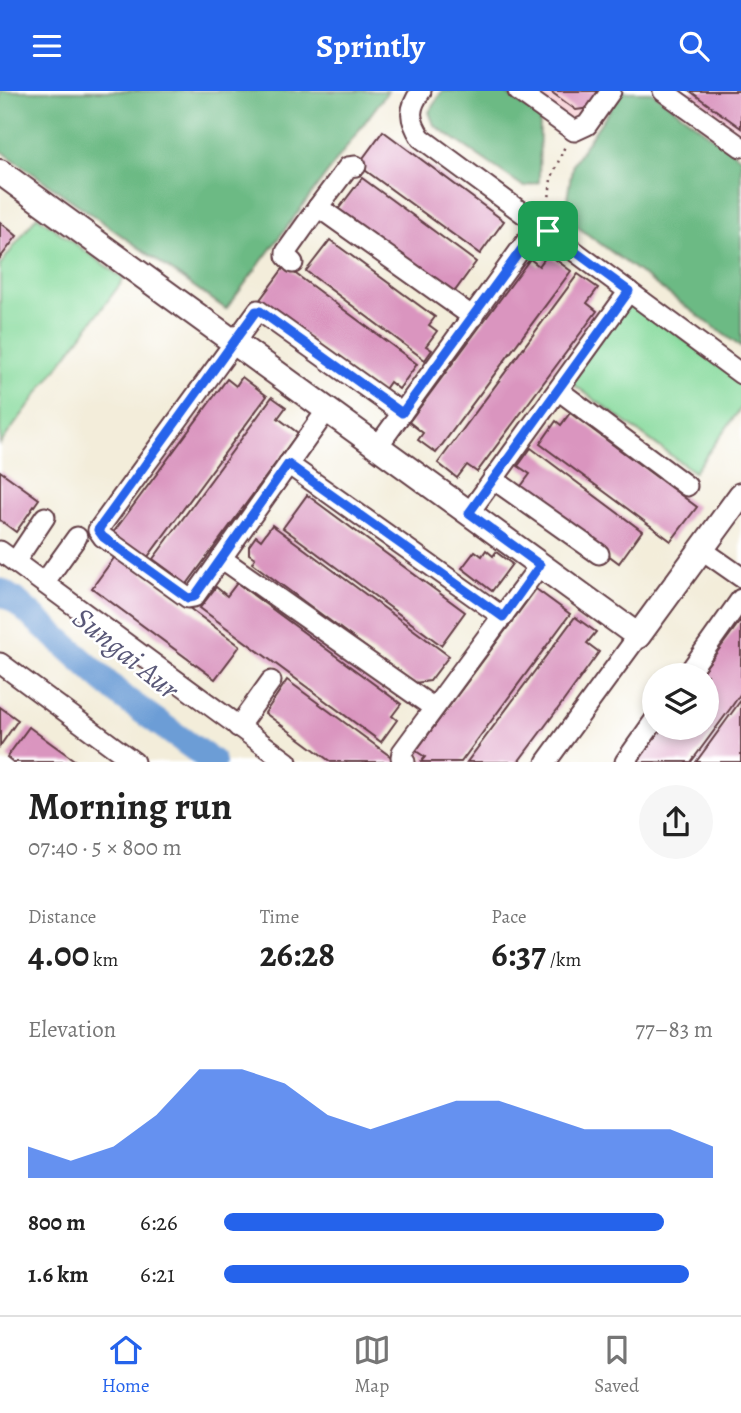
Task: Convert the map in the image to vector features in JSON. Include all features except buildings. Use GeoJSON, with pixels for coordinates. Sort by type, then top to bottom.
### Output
{"type":"FeatureCollection","features":[{"type":"Feature","properties":{"kind":"main road"},"geometry":{"type":"LineString","coordinates":[[0,172],[638,636],[741,495]]}},
{"type":"Feature","properties":{"kind":"street"},"geometry":{"type":"LineString","coordinates":[[528,94],[580,128],[611,91]]}},
{"type":"Feature","properties":{"kind":"street"},"geometry":{"type":"LineString","coordinates":[[663,91],[741,147]]}},
{"type":"Feature","properties":{"kind":"street"},"geometry":{"type":"LineString","coordinates":[[417,97],[410,110],[412,124],[421,138],[741,374]]}},
{"type":"Feature","properties":{"kind":"street"},"geometry":{"type":"LineString","coordinates":[[293,263],[286,256],[286,252],[348,167],[356,166]]}},
{"type":"Feature","properties":{"kind":"street"},"geometry":{"type":"LineString","coordinates":[[318,207],[473,317]]}},
{"type":"Feature","properties":{"kind":"street"},"geometry":{"type":"LineString","coordinates":[[377,446],[543,228]]}},
{"type":"Feature","properties":{"kind":"street"},"geometry":{"type":"LineString","coordinates":[[469,513],[629,291]]}},
{"type":"Feature","properties":{"kind":"street"},"geometry":{"type":"LineString","coordinates":[[327,410],[194,597],[188,598],[103,537],[98,530],[256,311],[260,311],[402,413]]}},
{"type":"Feature","properties":{"kind":"street"},"geometry":{"type":"LineString","coordinates":[[558,390],[687,485]]}},
{"type":"Feature","properties":{"kind":"street"},"geometry":{"type":"LineString","coordinates":[[288,464],[503,617]]}},
{"type":"Feature","properties":{"kind":"street"},"geometry":{"type":"LineString","coordinates":[[493,479],[598,554]]}},
{"type":"Feature","properties":{"kind":"street"},"geometry":{"type":"LineString","coordinates":[[45,517],[7,557],[287,762]]}},
{"type":"Feature","properties":{"kind":"street"},"geometry":{"type":"LineString","coordinates":[[44,583],[77,537]]}},
{"type":"Feature","properties":{"kind":"street"},"geometry":{"type":"LineString","coordinates":[[701,549],[741,577]]}},
{"type":"Feature","properties":{"kind":"street"},"geometry":{"type":"LineString","coordinates":[[221,558],[434,708]]}},
{"type":"Feature","properties":{"kind":"street"},"geometry":{"type":"LineString","coordinates":[[403,759],[402,751],[540,565]]}},
{"type":"Feature","properties":{"kind":"street"},"geometry":{"type":"LineString","coordinates":[[696,663],[741,599]]}},
{"type":"Feature","properties":{"kind":"street"},"geometry":{"type":"LineString","coordinates":[[546,762],[638,636]]}},
{"type":"Feature","properties":{"kind":"street"},"geometry":{"type":"LineString","coordinates":[[0,663],[134,762]]}},
{"type":"Feature","properties":{"kind":"street"},"geometry":{"type":"LineString","coordinates":[[238,727],[271,681]]}},
{"type":"Feature","properties":{"kind":"street"},"geometry":{"type":"LineString","coordinates":[[625,762],[642,738]]}},
{"type":"Feature","properties":{"kind":"path"},"geometry":{"type":"LineString","coordinates":[[543,228],[551,179],[559,159],[580,128]]}},
{"type":"Feature","properties":{"kind":"shaded area"},"geometry":{"type":"Polygon","coordinates":[[[527,91],[604,91],[582,120],[573,124],[527,91]]]}},
{"type":"Feature","properties":{"kind":"shaded area"},"geometry":{"type":"Polygon","coordinates":[[[676,91],[741,91],[741,138],[676,91]]]}},
{"type":"Feature","properties":{"kind":"green space"},"geometry":{"type":"Polygon","coordinates":[[[0,91],[388,91],[226,309],[0,150],[0,91]]]}},
{"type":"Feature","properties":{"kind":"green space"},"geometry":{"type":"Polygon","coordinates":[[[442,91],[503,91],[540,118],[539,182],[524,187],[434,125],[429,112],[442,91]]]}},
{"type":"Feature","properties":{"kind":"green space"},"geometry":{"type":"Polygon","coordinates":[[[622,92],[652,92],[741,158],[741,347],[564,217],[573,163],[622,92]]]}},
{"type":"Feature","properties":{"kind":"green space"},"geometry":{"type":"Polygon","coordinates":[[[37,216],[124,279],[0,444],[0,265],[37,216]]]}},
{"type":"Feature","properties":{"kind":"green space"},"geometry":{"type":"Polygon","coordinates":[[[629,299],[741,381],[741,408],[694,472],[569,381],[629,299]]]}},
{"type":"Feature","properties":{"kind":"waterway","name":"Sungai Aur"},"geometry":{"type":"LineString","coordinates":[[0,591],[17,602],[124,698],[213,762]]}},
{"type":"Feature","properties":{"kind":"route"},"geometry":{"type":"LineString","coordinates":[[539,225],[548,231],[629,291],[469,513],[540,565],[503,617],[288,464],[194,597],[188,598],[172,588],[103,537],[98,530],[256,311],[260,311],[402,413],[539,225]]}}]}
